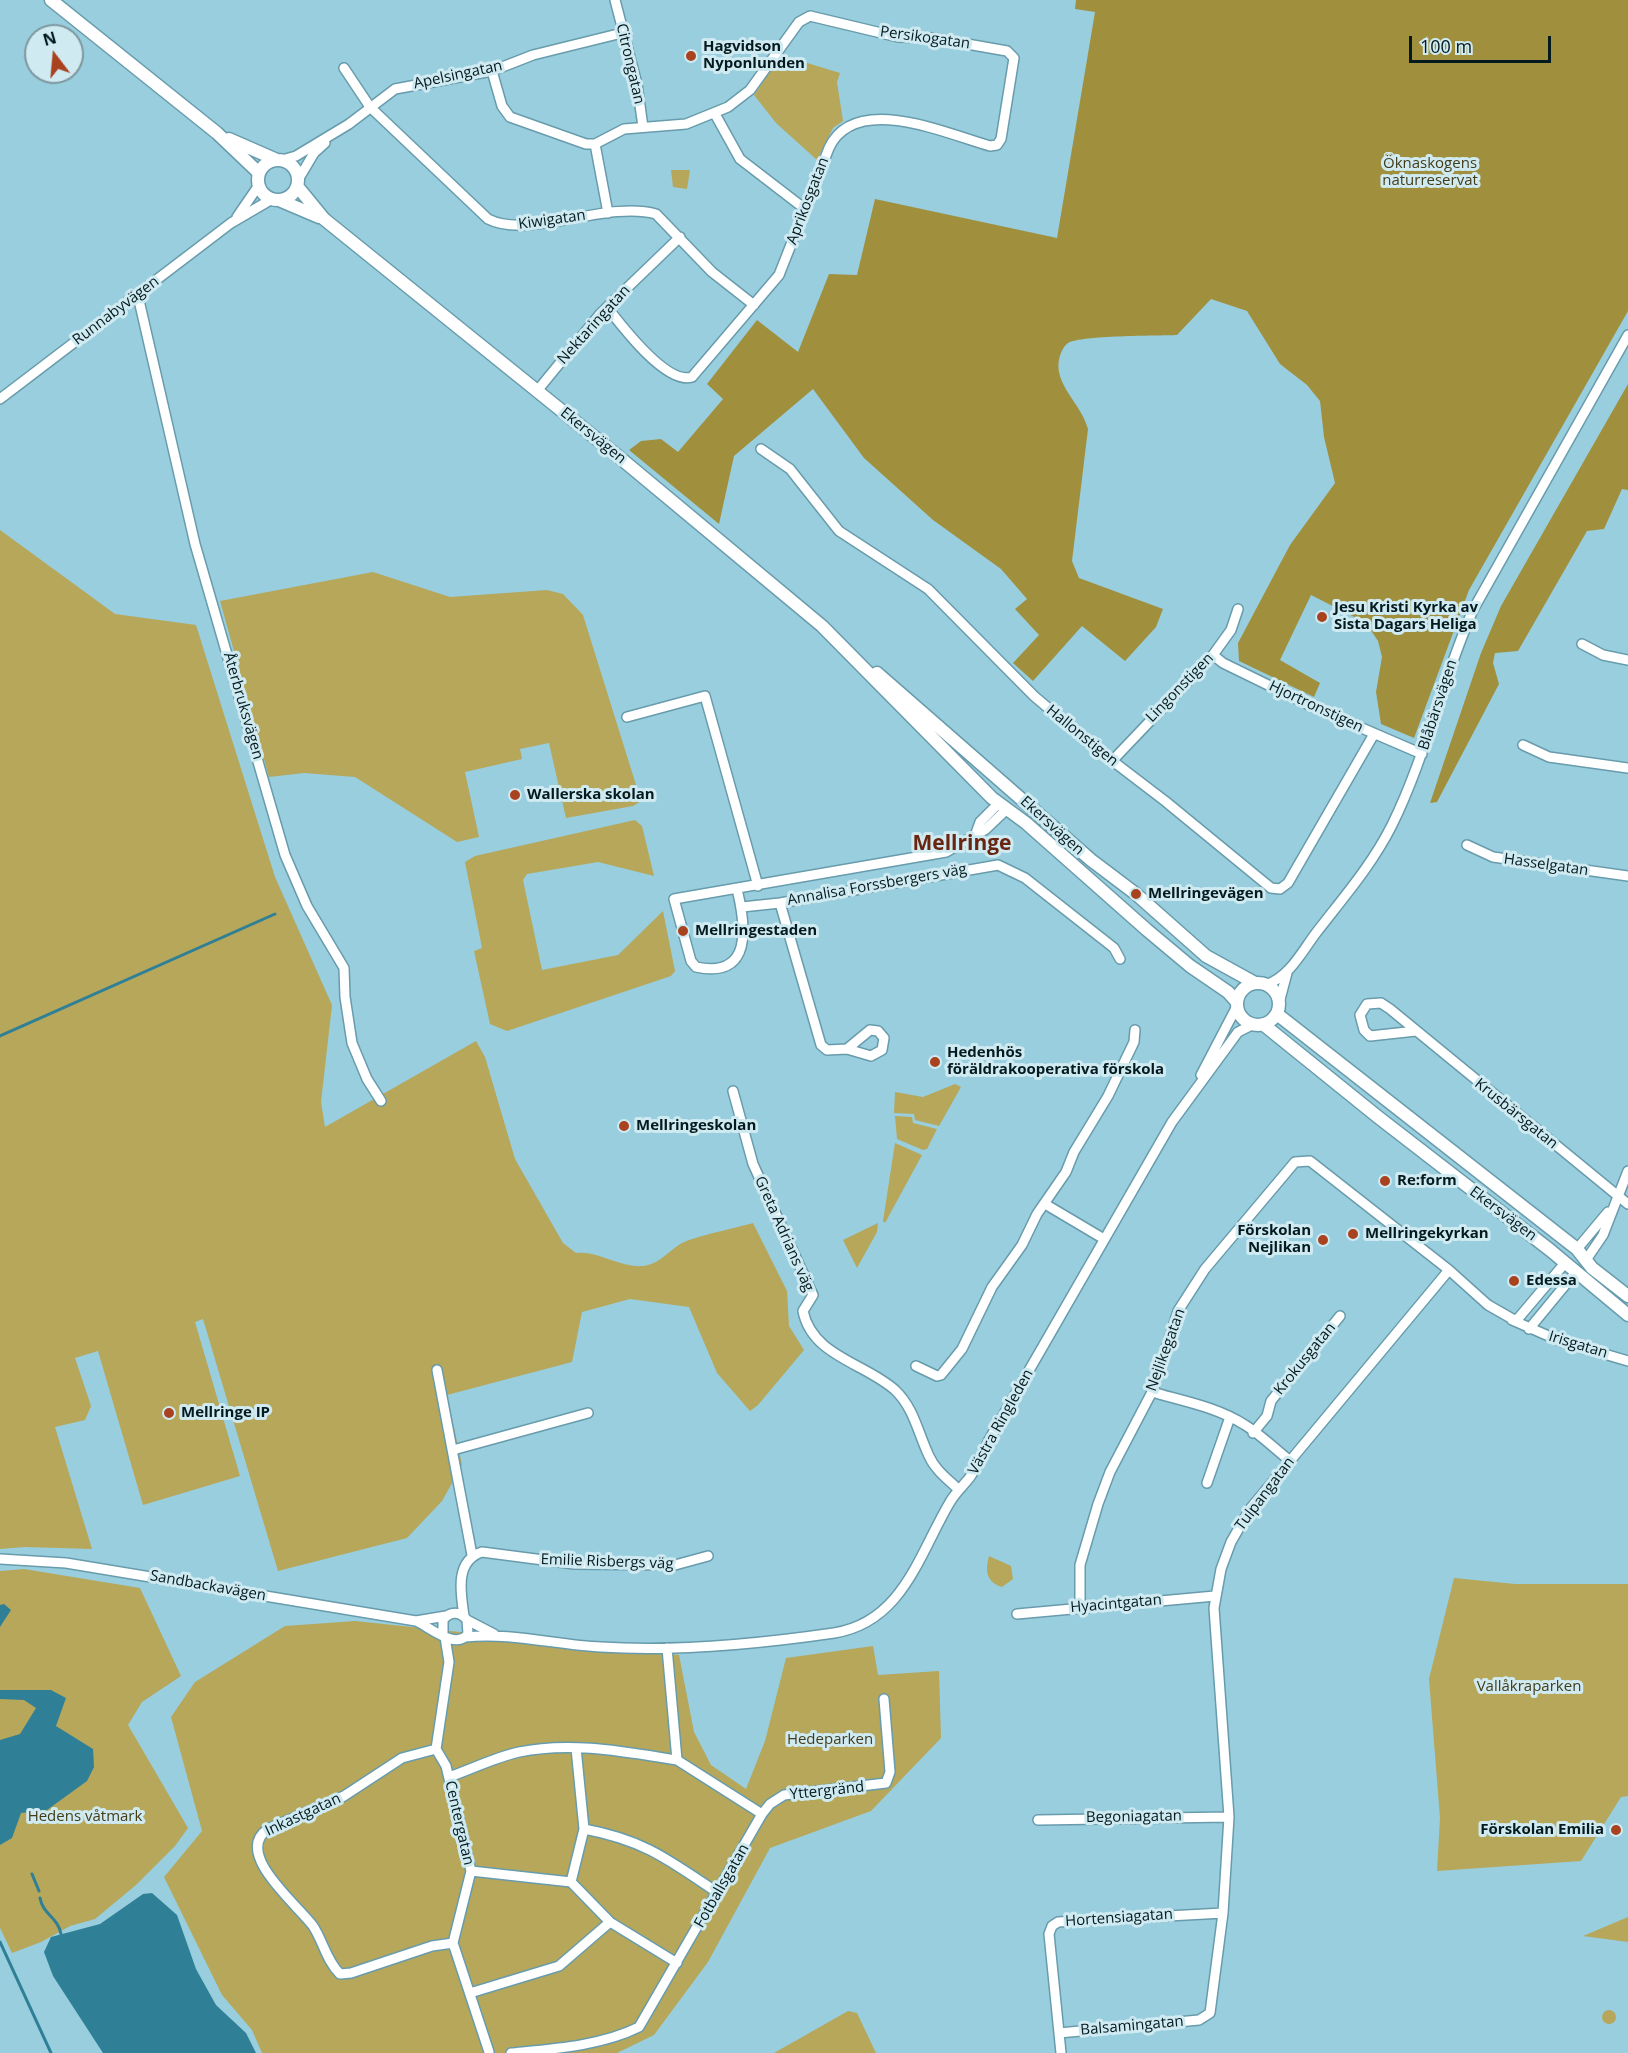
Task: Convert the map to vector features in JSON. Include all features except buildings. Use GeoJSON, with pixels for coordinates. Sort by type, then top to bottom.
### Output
{"type":"FeatureCollection","features":[{"type":"Feature","properties":{"kind":"main road"},"geometry":{"type":"LineString","coordinates":[[51,0],[217,132],[259,179],[264,194],[276,199],[290,196],[298,183],[295,168],[217,132]]}},
{"type":"Feature","properties":{"kind":"main road"},"geometry":{"type":"LineString","coordinates":[[259,179],[266,164],[280,160]]}},
{"type":"Feature","properties":{"kind":"main road","name":"Ekersvägen"},"geometry":{"type":"LineString","coordinates":[[298,183],[324,219],[822,626],[1003,806],[1048,841],[1190,966],[1228,992],[1236,1005]]}},
{"type":"Feature","properties":{"kind":"main road","name":"Ekersvägen"},"geometry":{"type":"LineString","coordinates":[[276,199],[324,219]]}},
{"type":"Feature","properties":{"kind":"main road","name":"Ekersvägen"},"geometry":{"type":"LineString","coordinates":[[856,658],[895,687],[1206,956],[1261,984]]}},
{"type":"Feature","properties":{"kind":"main road"},"geometry":{"type":"LineString","coordinates":[[1003,806],[1015,792]]}},
{"type":"Feature","properties":{"kind":"main road"},"geometry":{"type":"LineString","coordinates":[[1261,984],[1275,992],[1278,1009],[1258,1025],[1243,1021],[1236,1005],[1241,990],[1261,984]]}},
{"type":"Feature","properties":{"kind":"main road","name":"Ekersvägen"},"geometry":{"type":"LineString","coordinates":[[1278,1009],[1577,1249],[1600,1275],[1628,1296]]}},
{"type":"Feature","properties":{"kind":"main road","name":"Ekersvägen"},"geometry":{"type":"LineString","coordinates":[[1258,1025],[1565,1263],[1628,1315]]}},
{"type":"Feature","properties":{"kind":"main road"},"geometry":{"type":"LineString","coordinates":[[1565,1263],[1577,1249]]}},
{"type":"Feature","properties":{"kind":"main road"},"geometry":{"type":"LineString","coordinates":[[1576,1272],[1586,1260]]}},
{"type":"Feature","properties":{"kind":"street","name":"Citrongatan"},"geometry":{"type":"LineString","coordinates":[[615,0],[637,84],[643,128]]}},
{"type":"Feature","properties":{"kind":"street","name":"Persikogatan"},"geometry":{"type":"LineString","coordinates":[[594,144],[624,129],[686,124],[715,114],[733,104],[750,90],[802,19],[810,16],[898,37],[933,38],[1007,51],[1014,60]]}},
{"type":"Feature","properties":{"kind":"street","name":"Apelsingatan"},"geometry":{"type":"LineString","coordinates":[[280,160],[296,156],[395,89],[492,71],[533,55],[622,33]]}},
{"type":"Feature","properties":{"kind":"street","name":"Aprikosgatan"},"geometry":{"type":"LineString","coordinates":[[607,307],[644,354],[688,378],[696,374],[779,275],[831,143],[843,129],[859,122],[897,119],[990,146],[997,145],[1001,139],[1014,60]]}},
{"type":"Feature","properties":{"kind":"street","name":"Kiwigatan"},"geometry":{"type":"LineString","coordinates":[[344,68],[370,107],[482,214],[494,222],[517,225],[608,213],[656,214],[712,272],[754,305]]}},
{"type":"Feature","properties":{"kind":"street"},"geometry":{"type":"LineString","coordinates":[[492,71],[502,106],[510,117],[586,144],[594,144],[608,213]]}},
{"type":"Feature","properties":{"kind":"street"},"geometry":{"type":"LineString","coordinates":[[715,114],[740,159],[805,208]]}},
{"type":"Feature","properties":{"kind":"street","name":"Apelsingatan"},"geometry":{"type":"LineString","coordinates":[[298,183],[314,153],[339,129]]}},
{"type":"Feature","properties":{"kind":"street","name":"Runnabyvägen"},"geometry":{"type":"LineString","coordinates":[[231,223],[259,179]]}},
{"type":"Feature","properties":{"kind":"street","name":"Runnabyvägen"},"geometry":{"type":"LineString","coordinates":[[0,399],[231,223],[276,199]]}},
{"type":"Feature","properties":{"kind":"street","name":"Nektaringatan"},"geometry":{"type":"LineString","coordinates":[[537,392],[607,307],[680,237]]}},
{"type":"Feature","properties":{"kind":"street","name":"Återbruksvägen"},"geometry":{"type":"LineString","coordinates":[[138,296],[195,544],[285,855],[307,906],[344,968],[345,997],[352,1043],[366,1079],[381,1101]]}},
{"type":"Feature","properties":{"kind":"street","name":"Blåbärsvägen"},"geometry":{"type":"LineString","coordinates":[[1278,1009],[1287,973],[1358,882],[1400,808],[1422,754],[1455,653],[1477,603],[1628,334]]}},
{"type":"Feature","properties":{"kind":"street","name":"Hallonstigen"},"geometry":{"type":"LineString","coordinates":[[761,448],[790,469],[839,531],[928,590],[1034,696],[1271,888],[1280,889],[1288,883],[1374,734]]}},
{"type":"Feature","properties":{"kind":"street","name":"Lingonstigen"},"geometry":{"type":"LineString","coordinates":[[1112,761],[1213,655],[1231,630],[1238,609]]}},
{"type":"Feature","properties":{"kind":"street"},"geometry":{"type":"LineString","coordinates":[[1582,644],[1603,655],[1628,660]]}},
{"type":"Feature","properties":{"kind":"street","name":"Hjortronstigen"},"geometry":{"type":"LineString","coordinates":[[1213,655],[1301,702],[1422,754]]}},
{"type":"Feature","properties":{"kind":"street"},"geometry":{"type":"LineString","coordinates":[[627,717],[705,696],[758,885]]}},
{"type":"Feature","properties":{"kind":"street"},"geometry":{"type":"LineString","coordinates":[[1523,745],[1549,757],[1628,768]]}},
{"type":"Feature","properties":{"kind":"street"},"geometry":{"type":"LineString","coordinates":[[737,889],[745,933],[734,960],[723,968],[696,967],[691,961],[674,899],[946,852],[986,829],[1003,806]]}},
{"type":"Feature","properties":{"kind":"street","name":"Hasselgatan"},"geometry":{"type":"LineString","coordinates":[[1467,845],[1493,857],[1628,876]]}},
{"type":"Feature","properties":{"kind":"street","name":"Annalisa Forssbergers väg"},"geometry":{"type":"LineString","coordinates":[[742,907],[780,903],[998,865],[1025,878],[1114,948],[1120,959]]}},
{"type":"Feature","properties":{"kind":"street","name":"Annalisa Forssbergers väg"},"geometry":{"type":"LineString","coordinates":[[780,903],[821,1045],[835,1051],[847,1049]]}},
{"type":"Feature","properties":{"kind":"street","name":"Blåbärsvägen"},"geometry":{"type":"LineString","coordinates":[[1261,984],[1287,973]]}},
{"type":"Feature","properties":{"kind":"street","name":"Krusbärsgatan"},"geometry":{"type":"LineString","coordinates":[[1416,1030],[1370,1036],[1364,1030],[1360,1015],[1367,1004],[1381,1003],[1416,1030],[1628,1204]]}},
{"type":"Feature","properties":{"kind":"street","name":"Västra Ringleden"},"geometry":{"type":"LineString","coordinates":[[1216,1058],[1236,1005]]}},
{"type":"Feature","properties":{"kind":"street","name":"Västra Ringleden"},"geometry":{"type":"LineString","coordinates":[[668,1648],[834,1633],[854,1629],[873,1620],[903,1590],[935,1534],[950,1500],[972,1475],[1104,1239],[1185,1104],[1216,1058],[1238,1032],[1258,1025]]}},
{"type":"Feature","properties":{"kind":"street"},"geometry":{"type":"LineString","coordinates":[[916,1366],[938,1376],[948,1369],[974,1328],[992,1287],[1022,1245],[1036,1214],[1066,1172],[1074,1152],[1108,1096],[1134,1042],[1135,1030]]}},
{"type":"Feature","properties":{"kind":"street","name":"Greta Adrians väg"},"geometry":{"type":"LineString","coordinates":[[733,1091],[753,1164],[813,1295],[803,1311],[810,1330],[822,1344],[897,1392],[917,1422],[933,1464],[959,1490]]}},
{"type":"Feature","properties":{"kind":"street","name":"Nejlikegatan"},"geometry":{"type":"LineString","coordinates":[[1080,1606],[1080,1566],[1098,1504],[1110,1472],[1152,1392],[1178,1311],[1189,1291],[1295,1162],[1310,1161],[1449,1270],[1499,1313],[1523,1326]]}},
{"type":"Feature","properties":{"kind":"street"},"geometry":{"type":"LineString","coordinates":[[1586,1260],[1603,1235],[1628,1171]]}},
{"type":"Feature","properties":{"kind":"street"},"geometry":{"type":"LineString","coordinates":[[1044,1204],[1104,1239]]}},
{"type":"Feature","properties":{"kind":"street"},"geometry":{"type":"LineString","coordinates":[[1577,1249],[1612,1208]]}},
{"type":"Feature","properties":{"kind":"street"},"geometry":{"type":"LineString","coordinates":[[1523,1326],[1565,1263]]}},
{"type":"Feature","properties":{"kind":"street","name":"Tulpangatan"},"geometry":{"type":"LineString","coordinates":[[1223,1913],[1229,1817],[1216,1637],[1215,1596],[1221,1569],[1236,1532],[1250,1509],[1449,1270]]}},
{"type":"Feature","properties":{"kind":"street","name":"Irisgatan"},"geometry":{"type":"LineString","coordinates":[[1576,1272],[1523,1326],[1560,1341],[1628,1361]]}},
{"type":"Feature","properties":{"kind":"street","name":"Krokusgatan"},"geometry":{"type":"LineString","coordinates":[[1253,1433],[1267,1416],[1271,1401],[1340,1316]]}},
{"type":"Feature","properties":{"kind":"street"},"geometry":{"type":"LineString","coordinates":[[437,1370],[465,1528],[472,1555],[464,1564],[461,1590],[469,1630],[449,1662]]}},
{"type":"Feature","properties":{"kind":"street"},"geometry":{"type":"LineString","coordinates":[[1152,1392],[1206,1407],[1230,1417],[1248,1426],[1253,1433],[1289,1460]]}},
{"type":"Feature","properties":{"kind":"street"},"geometry":{"type":"LineString","coordinates":[[453,1450],[588,1413]]}},
{"type":"Feature","properties":{"kind":"street"},"geometry":{"type":"LineString","coordinates":[[1207,1483],[1230,1417]]}},
{"type":"Feature","properties":{"kind":"street","name":"Emilie Risbergs väg"},"geometry":{"type":"LineString","coordinates":[[472,1555],[482,1552],[573,1564],[675,1565],[708,1556]]}},
{"type":"Feature","properties":{"kind":"street","name":"Sandbackavägen"},"geometry":{"type":"LineString","coordinates":[[0,1559],[66,1563],[416,1621],[444,1635]]}},
{"type":"Feature","properties":{"kind":"street"},"geometry":{"type":"LineString","coordinates":[[436,1749],[449,1662],[441,1625],[461,1590]]}},
{"type":"Feature","properties":{"kind":"street","name":"Hyacintgatan"},"geometry":{"type":"LineString","coordinates":[[1017,1614],[1080,1606],[1215,1596]]}},
{"type":"Feature","properties":{"kind":"street"},"geometry":{"type":"LineString","coordinates":[[448,1615],[466,1618],[494,1634]]}},
{"type":"Feature","properties":{"kind":"street","name":"Sandbackavägen"},"geometry":{"type":"LineString","coordinates":[[416,1621],[448,1615]]}},
{"type":"Feature","properties":{"kind":"street"},"geometry":{"type":"LineString","coordinates":[[444,1635],[453,1641],[494,1634],[591,1647],[668,1648],[677,1760]]}},
{"type":"Feature","properties":{"kind":"street","name":"Yttergränd"},"geometry":{"type":"LineString","coordinates":[[762,1814],[770,1804],[784,1795],[886,1783],[890,1772],[884,1699]]}},
{"type":"Feature","properties":{"kind":"street"},"geometry":{"type":"LineString","coordinates":[[570,1882],[584,1829],[576,1748]]}},
{"type":"Feature","properties":{"kind":"street"},"geometry":{"type":"LineString","coordinates":[[449,1778],[519,1752],[576,1748],[615,1750],[677,1760],[762,1814]]}},
{"type":"Feature","properties":{"kind":"street","name":"Centergatan"},"geometry":{"type":"LineString","coordinates":[[436,1749],[449,1778],[471,1871],[453,1943]]}},
{"type":"Feature","properties":{"kind":"street","name":"Inkastgatan"},"geometry":{"type":"LineString","coordinates":[[436,1749],[402,1758],[344,1796],[268,1829],[260,1834],[257,1844],[269,1879],[313,1926],[340,1974],[351,1973],[432,1946],[453,1943]]}},
{"type":"Feature","properties":{"kind":"street","name":"Fotballsgatan"},"geometry":{"type":"LineString","coordinates":[[511,2053],[558,2048],[628,2033],[639,2027],[762,1814]]}},
{"type":"Feature","properties":{"kind":"street","name":"Begoniagatan"},"geometry":{"type":"LineString","coordinates":[[1038,1820],[1229,1817]]}},
{"type":"Feature","properties":{"kind":"street"},"geometry":{"type":"LineString","coordinates":[[584,1829],[626,1838],[653,1849],[718,1893]]}},
{"type":"Feature","properties":{"kind":"street"},"geometry":{"type":"LineString","coordinates":[[471,1871],[570,1882],[610,1922],[677,1964]]}},
{"type":"Feature","properties":{"kind":"street","name":"Balsamingatan"},"geometry":{"type":"LineString","coordinates":[[1059,2034],[1205,2018],[1210,2013],[1214,1998],[1223,1913]]}},
{"type":"Feature","properties":{"kind":"street","name":"Hortensiagatan"},"geometry":{"type":"LineString","coordinates":[[1059,2034],[1049,1934],[1052,1926],[1058,1922],[1223,1913]]}},
{"type":"Feature","properties":{"kind":"street"},"geometry":{"type":"LineString","coordinates":[[470,1993],[560,1966],[610,1922]]}},
{"type":"Feature","properties":{"kind":"street"},"geometry":{"type":"LineString","coordinates":[[453,1943],[491,2053]]}},
{"type":"Feature","properties":{"kind":"street"},"geometry":{"type":"LineString","coordinates":[[1059,2034],[1061,2053]]}},
{"type":"Feature","properties":{"kind":"green space","name":"Öknaskogens naturreservat"},"geometry":{"type":"Polygon","coordinates":[[[1076,0],[1628,0],[1628,311],[1469,590],[1414,738],[1381,724],[1376,692],[1382,657],[1378,641],[1366,623],[1311,595],[1280,660],[1320,683],[1314,697],[1239,661],[1238,643],[1290,545],[1335,483],[1324,437],[1320,401],[1307,385],[1280,364],[1247,311],[1211,299],[1177,335],[1120,336],[1076,340],[1068,343],[1061,352],[1058,365],[1061,379],[1082,414],[1088,429],[1072,561],[1079,578],[1163,609],[1156,627],[1125,661],[1082,626],[1033,681],[1013,663],[1039,635],[1015,609],[1027,599],[1001,569],[933,520],[864,458],[813,389],[734,456],[719,524],[629,450],[641,441],[661,439],[678,452],[723,399],[707,384],[757,320],[798,352],[829,274],[857,275],[875,199],[1057,238],[1095,12],[1075,9],[1076,0]]]}},
{"type":"Feature","properties":{"kind":"green space"},"geometry":{"type":"Polygon","coordinates":[[[781,55],[840,73],[837,82],[843,121],[833,128],[817,160],[776,123],[754,95],[781,55]]]}},
{"type":"Feature","properties":{"kind":"green space"},"geometry":{"type":"Polygon","coordinates":[[[671,170],[690,170],[687,189],[673,187],[671,170]]]}},
{"type":"Feature","properties":{"kind":"green space"},"geometry":{"type":"Polygon","coordinates":[[[1628,384],[1628,490],[1622,489],[1604,529],[1587,531],[1518,651],[1495,653],[1493,663],[1499,684],[1437,802],[1430,803],[1481,653],[1501,606],[1628,384]]]}},
{"type":"Feature","properties":{"kind":"green space"},"geometry":{"type":"Polygon","coordinates":[[[0,530],[115,614],[196,625],[275,877],[332,1005],[321,1102],[325,1127],[476,1041],[485,1057],[515,1159],[563,1243],[576,1253],[593,1254],[626,1265],[649,1265],[688,1240],[753,1223],[787,1291],[789,1326],[804,1350],[758,1405],[750,1411],[717,1373],[689,1307],[630,1299],[582,1312],[572,1362],[447,1395],[462,1465],[442,1501],[407,1538],[278,1571],[203,1319],[195,1322],[240,1476],[143,1505],[98,1351],[75,1358],[91,1406],[85,1420],[55,1427],[92,1549],[25,1547],[0,1549],[0,530]]]}},
{"type":"Feature","properties":{"kind":"green space"},"geometry":{"type":"Polygon","coordinates":[[[373,572],[450,597],[547,590],[563,594],[583,615],[641,801],[633,806],[566,818],[549,743],[520,749],[522,759],[465,772],[479,837],[457,842],[355,777],[304,773],[269,777],[220,601],[373,572]]]}},
{"type":"Feature","properties":{"kind":"green space"},"geometry":{"type":"Polygon","coordinates":[[[635,820],[642,826],[654,876],[598,862],[527,874],[523,880],[542,970],[618,955],[663,911],[675,971],[671,976],[507,1031],[490,1024],[474,951],[482,948],[465,862],[475,856],[635,820]]]}},
{"type":"Feature","properties":{"kind":"green space"},"geometry":{"type":"Polygon","coordinates":[[[955,1084],[961,1087],[939,1126],[915,1120],[914,1114],[894,1113],[895,1092],[923,1097],[955,1084]]]}},
{"type":"Feature","properties":{"kind":"green space"},"geometry":{"type":"Polygon","coordinates":[[[895,1116],[912,1117],[913,1123],[937,1129],[927,1149],[923,1150],[897,1139],[895,1116]]]}},
{"type":"Feature","properties":{"kind":"green space"},"geometry":{"type":"Polygon","coordinates":[[[895,1143],[922,1155],[885,1223],[883,1221],[895,1143]]]}},
{"type":"Feature","properties":{"kind":"green space"},"geometry":{"type":"Polygon","coordinates":[[[878,1223],[877,1232],[857,1268],[843,1240],[878,1223]]]}},
{"type":"Feature","properties":{"kind":"green space"},"geometry":{"type":"Polygon","coordinates":[[[989,1556],[1011,1566],[1013,1579],[1002,1587],[993,1582],[988,1575],[989,1556]]]}},
{"type":"Feature","properties":{"kind":"green space","name":"Hedens våtmark"},"geometry":{"type":"Polygon","coordinates":[[[24,1569],[140,1588],[181,1676],[142,1702],[128,1725],[188,1828],[175,1846],[136,1885],[95,1919],[70,1926],[41,1942],[12,1953],[0,1928],[0,1571],[24,1569]]]}},
{"type":"Feature","properties":{"kind":"green space","name":"Vallåkraparken"},"geometry":{"type":"Polygon","coordinates":[[[1454,1578],[1515,1584],[1628,1584],[1628,1796],[1621,1797],[1581,1861],[1437,1871],[1440,1818],[1429,1679],[1454,1578]]]}},
{"type":"Feature","properties":{"kind":"green space","name":"Hedeparken"},"geometry":{"type":"Polygon","coordinates":[[[355,1621],[679,1655],[694,1732],[711,1765],[746,1789],[765,1741],[786,1658],[873,1646],[878,1675],[939,1671],[941,1738],[871,1811],[770,1848],[708,1962],[654,2035],[617,2053],[262,2053],[252,2030],[222,1995],[164,1877],[202,1831],[171,1717],[195,1682],[285,1626],[355,1621]]]}},
{"type":"Feature","properties":{"kind":"green space"},"geometry":{"type":"Polygon","coordinates":[[[1628,1917],[1628,1942],[1583,1936],[1628,1917]]]}},
{"type":"Feature","properties":{"kind":"green space"},"geometry":{"type":"Polygon","coordinates":[[[1609,2010],[1614,2012],[1616,2017],[1614,2022],[1609,2024],[1604,2022],[1602,2017],[1604,2012],[1609,2010]]]}},
{"type":"Feature","properties":{"kind":"green space"},"geometry":{"type":"Polygon","coordinates":[[[848,2011],[857,2013],[876,2053],[774,2053],[848,2011]]]}},
{"type":"Feature","properties":{"kind":"water"},"geometry":{"type":"Polygon","coordinates":[[[4,1604],[11,1610],[0,1627],[0,1605],[4,1604]]]}},
{"type":"Feature","properties":{"kind":"water"},"geometry":{"type":"Polygon","coordinates":[[[0,1690],[51,1690],[66,1698],[56,1726],[93,1749],[94,1767],[87,1781],[47,1810],[21,1813],[12,1838],[0,1845],[0,1740],[20,1734],[36,1708],[24,1700],[0,1699],[0,1690]]]}},
{"type":"Feature","properties":{"kind":"water"},"geometry":{"type":"Polygon","coordinates":[[[152,1893],[177,1915],[196,1969],[216,2005],[246,2033],[256,2053],[103,2053],[53,1976],[44,1952],[51,1937],[100,1924],[143,1894],[152,1893]]]}},
{"type":"Feature","properties":{"kind":"waterway"},"geometry":{"type":"LineString","coordinates":[[0,1036],[275,914]]}},
{"type":"Feature","properties":{"kind":"waterway"},"geometry":{"type":"LineString","coordinates":[[32,1874],[39,1891]]}},
{"type":"Feature","properties":{"kind":"waterway"},"geometry":{"type":"LineString","coordinates":[[40,1898],[61,1934]]}},
{"type":"Feature","properties":{"kind":"waterway"},"geometry":{"type":"LineString","coordinates":[[0,1942],[51,2053]]}},
{"type":"Feature","properties":{"kind":"place","name":"Hagvidson Nyponlunden"},"geometry":{"type":"Point","coordinates":[691,56]}},
{"type":"Feature","properties":{"kind":"place","name":"Jesu Kristi Kyrka av Sista Dagars Heliga"},"geometry":{"type":"Point","coordinates":[1322,617]}},
{"type":"Feature","properties":{"kind":"place","name":"Wallerska skolan"},"geometry":{"type":"Point","coordinates":[515,795]}},
{"type":"Feature","properties":{"kind":"place","name":"Mellringevägen"},"geometry":{"type":"Point","coordinates":[1136,894]}},
{"type":"Feature","properties":{"kind":"place","name":"Mellringestaden"},"geometry":{"type":"Point","coordinates":[683,931]}},
{"type":"Feature","properties":{"kind":"place","name":"Hedenhös föräldrakooperativa förskola"},"geometry":{"type":"Point","coordinates":[935,1062]}},
{"type":"Feature","properties":{"kind":"place","name":"Mellringeskolan"},"geometry":{"type":"Point","coordinates":[624,1126]}},
{"type":"Feature","properties":{"kind":"place","name":"Re:form"},"geometry":{"type":"Point","coordinates":[1385,1181]}},
{"type":"Feature","properties":{"kind":"place","name":"Mellringekyrkan"},"geometry":{"type":"Point","coordinates":[1353,1234]}},
{"type":"Feature","properties":{"kind":"place","name":"Förskolan Nejlikan"},"geometry":{"type":"Point","coordinates":[1323,1240]}},
{"type":"Feature","properties":{"kind":"place","name":"Edessa"},"geometry":{"type":"Point","coordinates":[1514,1281]}},
{"type":"Feature","properties":{"kind":"place","name":"Mellringe IP"},"geometry":{"type":"Point","coordinates":[169,1413]}},
{"type":"Feature","properties":{"kind":"place","name":"Förskolan Emilia"},"geometry":{"type":"Point","coordinates":[1616,1830]}},
{"type":"Feature","properties":{"kind":"district","name":"Mellringe"},"geometry":{"type":"Point","coordinates":[962,844]}}]}
